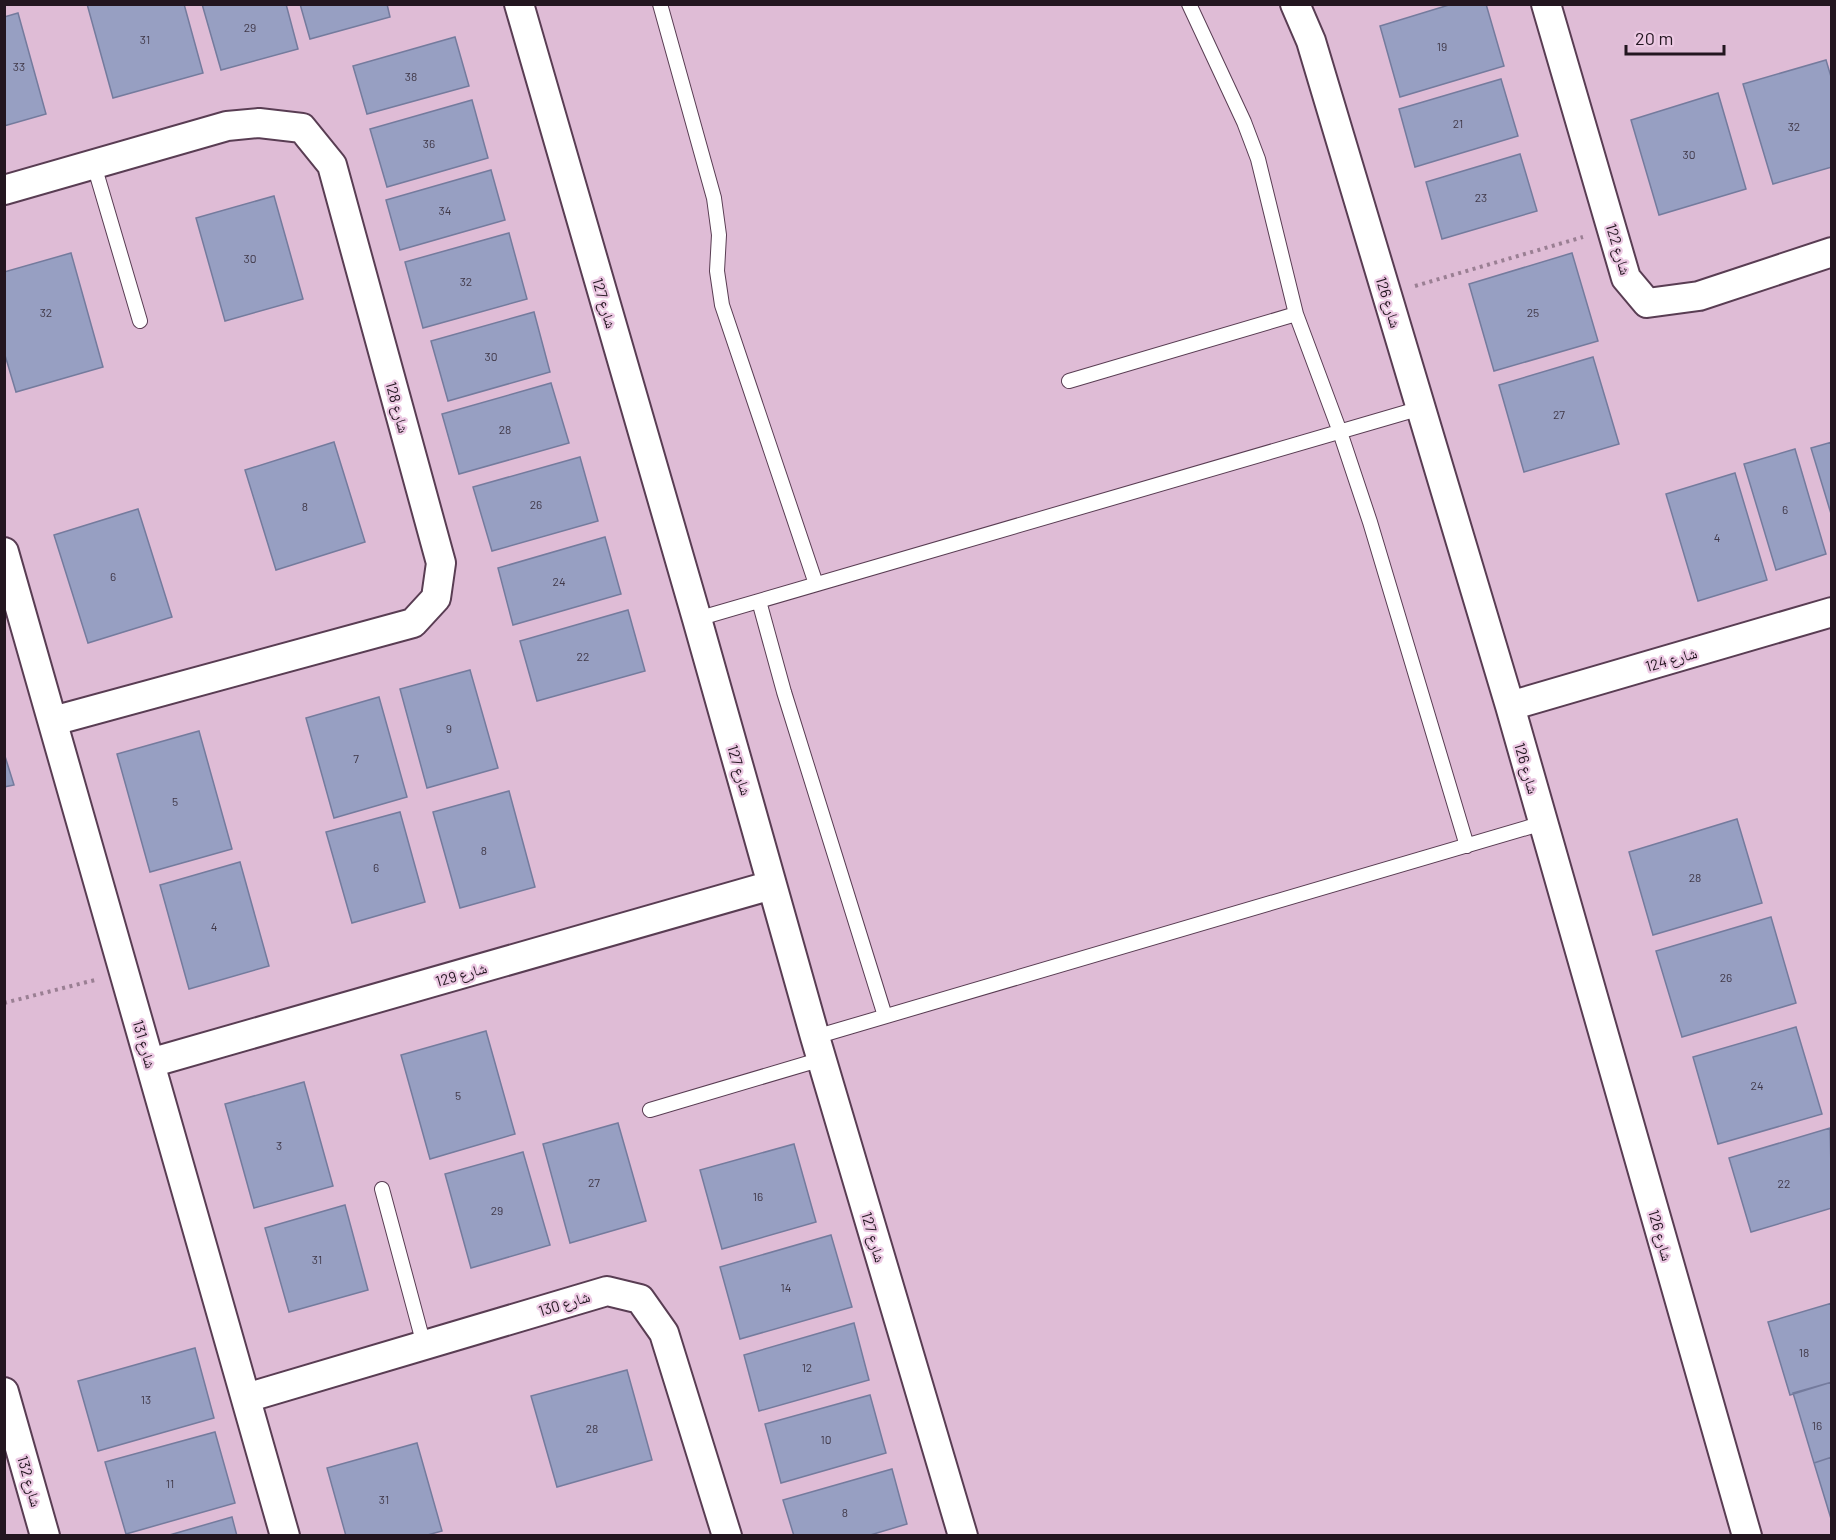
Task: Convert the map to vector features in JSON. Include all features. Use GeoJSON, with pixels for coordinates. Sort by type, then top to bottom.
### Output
{"type":"FeatureCollection","features":[{"type":"Feature","properties":{"kind":"street","name":"شارع 127"},"geometry":{"type":"LineString","coordinates":[[519,4],[818,1048],[963,1536]]}},
{"type":"Feature","properties":{"kind":"street","name":"شارع 126"},"geometry":{"type":"LineString","coordinates":[[1295,4],[1311,42],[1510,706],[1748,1536]]}},
{"type":"Feature","properties":{"kind":"street","name":"شارع 122"},"geometry":{"type":"LineString","coordinates":[[1546,4],[1626,278],[1647,303],[1699,296],[1832,252]]}},
{"type":"Feature","properties":{"kind":"street","name":"شارع 128"},"geometry":{"type":"LineString","coordinates":[[4,190],[226,126],[260,123],[302,129],[332,165],[441,562],[436,598],[413,623],[53,721]]}},
{"type":"Feature","properties":{"kind":"street","name":"شارع 131"},"geometry":{"type":"LineString","coordinates":[[4,552],[285,1536]]}},
{"type":"Feature","properties":{"kind":"street","name":"شارع 124"},"geometry":{"type":"LineString","coordinates":[[1510,706],[1832,612]]}},
{"type":"Feature","properties":{"kind":"street","name":"شارع 129"},"geometry":{"type":"LineString","coordinates":[[150,1063],[772,885]]}},
{"type":"Feature","properties":{"kind":"street","name":"شارع 130"},"geometry":{"type":"LineString","coordinates":[[246,1398],[607,1291],[640,1299],[664,1333],[727,1536]]}},
{"type":"Feature","properties":{"kind":"street","name":"شارع 132"},"geometry":{"type":"LineString","coordinates":[[4,1392],[11,1441],[45,1536]]}},
{"type":"Feature","properties":{"kind":"lane"},"geometry":{"type":"LineString","coordinates":[[660,4],[714,198],[719,235],[717,270],[723,305],[816,584]]}},
{"type":"Feature","properties":{"kind":"lane"},"geometry":{"type":"LineString","coordinates":[[1189,4],[1244,122],[1258,159],[1296,314],[1340,432],[1370,522],[1467,846]]}},
{"type":"Feature","properties":{"kind":"lane"},"geometry":{"type":"LineString","coordinates":[[94,165],[140,321]]}},
{"type":"Feature","properties":{"kind":"lane"},"geometry":{"type":"LineString","coordinates":[[1069,381],[1296,314]]}},
{"type":"Feature","properties":{"kind":"lane"},"geometry":{"type":"LineString","coordinates":[[697,619],[1421,408]]}},
{"type":"Feature","properties":{"kind":"lane"},"geometry":{"type":"LineString","coordinates":[[759,600],[784,692],[885,1016]]}},
{"type":"Feature","properties":{"kind":"lane"},"geometry":{"type":"LineString","coordinates":[[650,1110],[818,1048],[885,1016],[1543,823]]}},
{"type":"Feature","properties":{"kind":"lane"},"geometry":{"type":"LineString","coordinates":[[382,1189],[424,1345]]}},
{"type":"Feature","properties":{"kind":"path"},"geometry":{"type":"LineString","coordinates":[[1387,294],[1612,228]]}},
{"type":"Feature","properties":{"kind":"path"},"geometry":{"type":"LineString","coordinates":[[4,1003],[124,972]]}},
{"type":"Feature","properties":{"kind":"building"},"geometry":{"type":"Polygon","coordinates":[[[87,4],[184,4],[203,73],[113,98],[87,4]]]}},
{"type":"Feature","properties":{"kind":"building"},"geometry":{"type":"Polygon","coordinates":[[[202,4],[286,4],[298,49],[221,70],[202,4]]]}},
{"type":"Feature","properties":{"kind":"building"},"geometry":{"type":"Polygon","coordinates":[[[300,4],[387,4],[390,17],[310,39],[300,4]]]}},
{"type":"Feature","properties":{"kind":"building"},"geometry":{"type":"Polygon","coordinates":[[[1452,4],[1486,4],[1504,66],[1400,97],[1380,26],[1452,4]]]}},
{"type":"Feature","properties":{"kind":"building"},"geometry":{"type":"Polygon","coordinates":[[[18,13],[46,114],[4,126],[4,17],[18,13]]]}},
{"type":"Feature","properties":{"kind":"building"},"geometry":{"type":"Polygon","coordinates":[[[455,37],[469,86],[367,114],[353,66],[455,37]]]}},
{"type":"Feature","properties":{"kind":"building"},"geometry":{"type":"Polygon","coordinates":[[[1826,60],[1832,80],[1832,167],[1773,184],[1743,84],[1826,60]]]}},
{"type":"Feature","properties":{"kind":"building"},"geometry":{"type":"Polygon","coordinates":[[[1501,79],[1518,136],[1415,167],[1399,109],[1501,79]]]}},
{"type":"Feature","properties":{"kind":"building"},"geometry":{"type":"Polygon","coordinates":[[[1718,93],[1746,189],[1659,215],[1631,120],[1718,93]]]}},
{"type":"Feature","properties":{"kind":"building"},"geometry":{"type":"Polygon","coordinates":[[[472,100],[488,158],[387,187],[370,129],[472,100]]]}},
{"type":"Feature","properties":{"kind":"building"},"geometry":{"type":"Polygon","coordinates":[[[1520,154],[1537,211],[1442,239],[1426,182],[1520,154]]]}},
{"type":"Feature","properties":{"kind":"building"},"geometry":{"type":"Polygon","coordinates":[[[491,170],[505,220],[400,250],[386,200],[491,170]]]}},
{"type":"Feature","properties":{"kind":"building"},"geometry":{"type":"Polygon","coordinates":[[[274,196],[303,299],[225,321],[196,218],[274,196]]]}},
{"type":"Feature","properties":{"kind":"building"},"geometry":{"type":"Polygon","coordinates":[[[509,233],[527,299],[423,328],[405,262],[509,233]]]}},
{"type":"Feature","properties":{"kind":"building"},"geometry":{"type":"Polygon","coordinates":[[[71,253],[103,367],[16,392],[4,352],[4,272],[71,253]]]}},
{"type":"Feature","properties":{"kind":"building"},"geometry":{"type":"Polygon","coordinates":[[[1572,253],[1598,341],[1494,371],[1469,284],[1572,253]]]}},
{"type":"Feature","properties":{"kind":"building"},"geometry":{"type":"Polygon","coordinates":[[[534,312],[550,372],[448,401],[431,341],[534,312]]]}},
{"type":"Feature","properties":{"kind":"building"},"geometry":{"type":"Polygon","coordinates":[[[1593,357],[1619,444],[1524,472],[1499,385],[1593,357]]]}},
{"type":"Feature","properties":{"kind":"building"},"geometry":{"type":"Polygon","coordinates":[[[551,383],[569,443],[459,474],[442,414],[551,383]]]}},
{"type":"Feature","properties":{"kind":"building"},"geometry":{"type":"Polygon","coordinates":[[[334,442],[365,542],[276,570],[245,470],[334,442]]]}},
{"type":"Feature","properties":{"kind":"building"},"geometry":{"type":"Polygon","coordinates":[[[1832,442],[1832,517],[1811,448],[1832,442]]]}},
{"type":"Feature","properties":{"kind":"building"},"geometry":{"type":"Polygon","coordinates":[[[1795,449],[1826,554],[1776,570],[1744,464],[1795,449]]]}},
{"type":"Feature","properties":{"kind":"building"},"geometry":{"type":"Polygon","coordinates":[[[580,457],[598,521],[492,551],[473,487],[580,457]]]}},
{"type":"Feature","properties":{"kind":"building"},"geometry":{"type":"Polygon","coordinates":[[[1735,473],[1767,580],[1698,601],[1666,494],[1735,473]]]}},
{"type":"Feature","properties":{"kind":"building"},"geometry":{"type":"Polygon","coordinates":[[[138,509],[172,617],[88,643],[54,535],[138,509]]]}},
{"type":"Feature","properties":{"kind":"building"},"geometry":{"type":"Polygon","coordinates":[[[605,537],[621,594],[513,625],[498,568],[605,537]]]}},
{"type":"Feature","properties":{"kind":"building"},"geometry":{"type":"Polygon","coordinates":[[[628,610],[645,671],[537,701],[520,641],[628,610]]]}},
{"type":"Feature","properties":{"kind":"building"},"geometry":{"type":"Polygon","coordinates":[[[470,670],[498,768],[427,788],[400,689],[470,670]]]}},
{"type":"Feature","properties":{"kind":"building"},"geometry":{"type":"Polygon","coordinates":[[[379,697],[407,797],[334,818],[306,718],[379,697]]]}},
{"type":"Feature","properties":{"kind":"building"},"geometry":{"type":"Polygon","coordinates":[[[199,731],[232,849],[150,872],[117,754],[199,731]]]}},
{"type":"Feature","properties":{"kind":"building"},"geometry":{"type":"Polygon","coordinates":[[[4,753],[14,785],[4,787],[4,753]]]}},
{"type":"Feature","properties":{"kind":"building"},"geometry":{"type":"Polygon","coordinates":[[[509,791],[535,887],[460,908],[433,812],[509,791]]]}},
{"type":"Feature","properties":{"kind":"building"},"geometry":{"type":"Polygon","coordinates":[[[400,812],[425,902],[352,923],[326,832],[400,812]]]}},
{"type":"Feature","properties":{"kind":"building"},"geometry":{"type":"Polygon","coordinates":[[[1737,819],[1762,903],[1653,935],[1629,852],[1737,819]]]}},
{"type":"Feature","properties":{"kind":"building"},"geometry":{"type":"Polygon","coordinates":[[[240,862],[269,966],[189,989],[160,885],[240,862]]]}},
{"type":"Feature","properties":{"kind":"building"},"geometry":{"type":"Polygon","coordinates":[[[1771,917],[1796,1003],[1682,1037],[1656,951],[1771,917]]]}},
{"type":"Feature","properties":{"kind":"building"},"geometry":{"type":"Polygon","coordinates":[[[1796,1027],[1822,1114],[1718,1144],[1693,1057],[1796,1027]]]}},
{"type":"Feature","properties":{"kind":"building"},"geometry":{"type":"Polygon","coordinates":[[[486,1031],[515,1134],[430,1159],[401,1055],[486,1031]]]}},
{"type":"Feature","properties":{"kind":"building"},"geometry":{"type":"Polygon","coordinates":[[[304,1082],[333,1186],[254,1208],[225,1104],[304,1082]]]}},
{"type":"Feature","properties":{"kind":"building"},"geometry":{"type":"Polygon","coordinates":[[[618,1123],[646,1221],[570,1243],[543,1144],[618,1123]]]}},
{"type":"Feature","properties":{"kind":"building"},"geometry":{"type":"Polygon","coordinates":[[[1830,1128],[1832,1208],[1751,1232],[1729,1158],[1830,1128]]]}},
{"type":"Feature","properties":{"kind":"building"},"geometry":{"type":"Polygon","coordinates":[[[794,1144],[816,1222],[722,1249],[700,1170],[794,1144]]]}},
{"type":"Feature","properties":{"kind":"building"},"geometry":{"type":"Polygon","coordinates":[[[523,1152],[550,1245],[471,1268],[445,1174],[523,1152]]]}},
{"type":"Feature","properties":{"kind":"building"},"geometry":{"type":"Polygon","coordinates":[[[345,1205],[368,1290],[289,1312],[265,1228],[345,1205]]]}},
{"type":"Feature","properties":{"kind":"building"},"geometry":{"type":"Polygon","coordinates":[[[831,1235],[852,1307],[740,1339],[720,1267],[831,1235]]]}},
{"type":"Feature","properties":{"kind":"building"},"geometry":{"type":"Polygon","coordinates":[[[1832,1303],[1832,1382],[1790,1395],[1768,1322],[1832,1303]]]}},
{"type":"Feature","properties":{"kind":"building"},"geometry":{"type":"Polygon","coordinates":[[[854,1323],[869,1380],[759,1411],[744,1355],[854,1323]]]}},
{"type":"Feature","properties":{"kind":"building"},"geometry":{"type":"Polygon","coordinates":[[[195,1348],[214,1418],[98,1451],[78,1381],[195,1348]]]}},
{"type":"Feature","properties":{"kind":"building"},"geometry":{"type":"Polygon","coordinates":[[[627,1370],[652,1460],[557,1487],[531,1396],[627,1370]]]}},
{"type":"Feature","properties":{"kind":"building"},"geometry":{"type":"Polygon","coordinates":[[[1832,1382],[1832,1457],[1814,1463],[1793,1393],[1832,1382]]]}},
{"type":"Feature","properties":{"kind":"building"},"geometry":{"type":"Polygon","coordinates":[[[870,1395],[886,1453],[781,1483],[765,1424],[870,1395]]]}},
{"type":"Feature","properties":{"kind":"building"},"geometry":{"type":"Polygon","coordinates":[[[215,1432],[235,1503],[126,1534],[105,1462],[215,1432]]]}},
{"type":"Feature","properties":{"kind":"building"},"geometry":{"type":"Polygon","coordinates":[[[417,1443],[442,1531],[424,1536],[346,1536],[327,1468],[417,1443]]]}},
{"type":"Feature","properties":{"kind":"building"},"geometry":{"type":"Polygon","coordinates":[[[1832,1457],[1832,1522],[1814,1463],[1832,1457]]]}},
{"type":"Feature","properties":{"kind":"building"},"geometry":{"type":"Polygon","coordinates":[[[892,1469],[907,1524],[867,1536],[794,1536],[783,1500],[892,1469]]]}},
{"type":"Feature","properties":{"kind":"building"},"geometry":{"type":"Polygon","coordinates":[[[232,1517],[237,1536],[166,1536],[232,1517]]]}}]}
